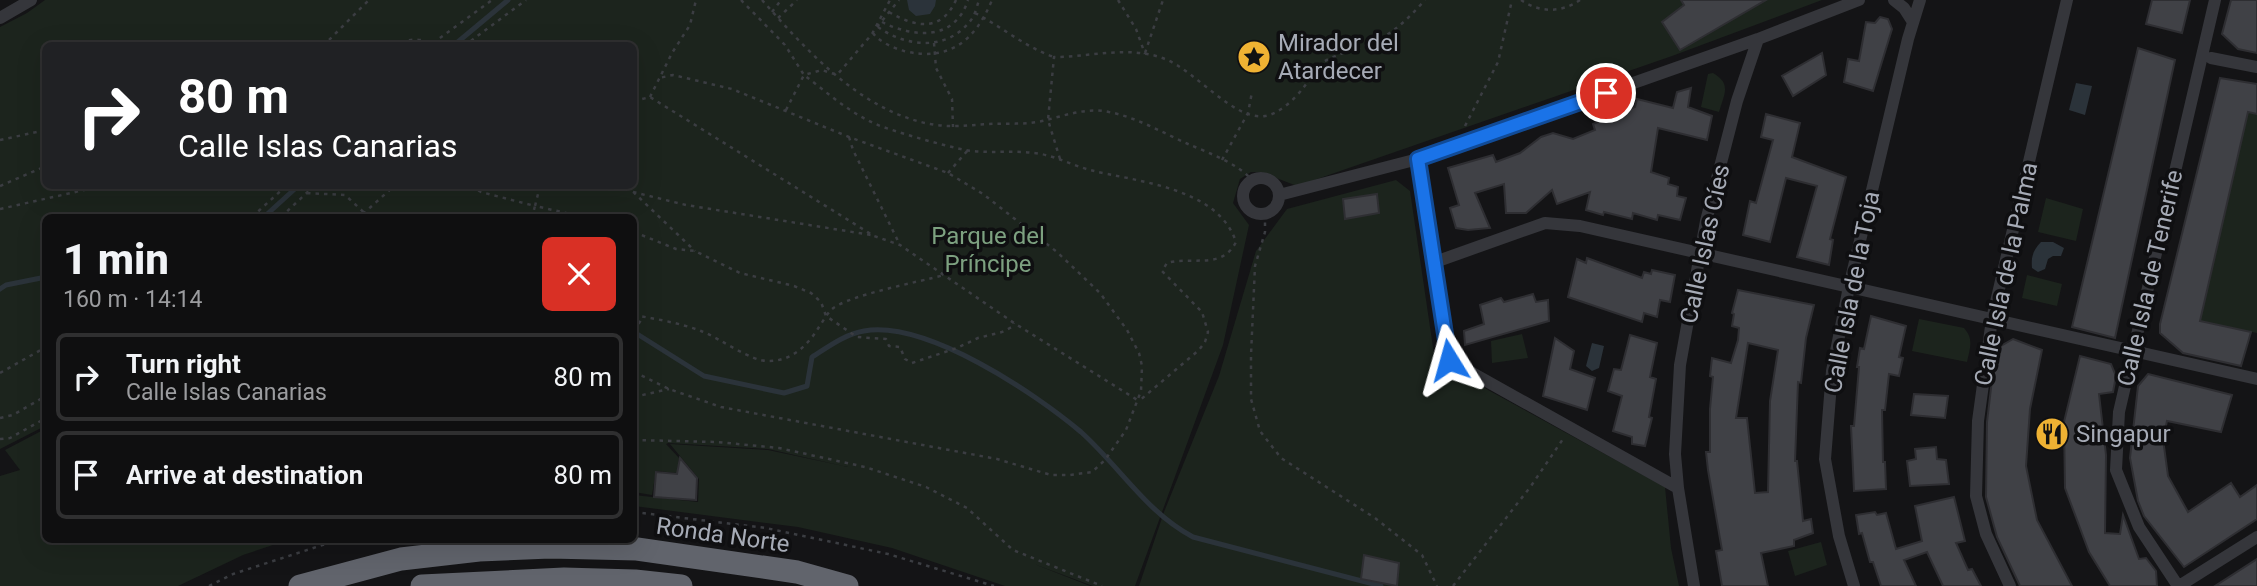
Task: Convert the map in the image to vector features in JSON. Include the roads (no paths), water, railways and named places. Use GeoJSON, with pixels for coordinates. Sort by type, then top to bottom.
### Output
{"type":"FeatureCollection","features":[{"type":"Feature","properties":{"kind":"highway","name":"Ronda Norte"},"geometry":{"type":"LineString","coordinates":[[300,586],[401,559],[479,550],[550,547],[637,549],[797,572],[847,586]]}},
{"type":"Feature","properties":{"kind":"highway"},"geometry":{"type":"LineString","coordinates":[[422,586],[564,579],[635,581],[681,586]]}},
{"type":"Feature","properties":{"kind":"street"},"geometry":{"type":"LineString","coordinates":[[0,18],[31,0]]}},
{"type":"Feature","properties":{"kind":"street"},"geometry":{"type":"LineString","coordinates":[[1279,195],[1418,159],[1758,39],[1859,0]]}},
{"type":"Feature","properties":{"kind":"street"},"geometry":{"type":"LineString","coordinates":[[1894,0],[1904,8],[1913,22]]}},
{"type":"Feature","properties":{"kind":"street","name":"Calle Isla de la Toja"},"geometry":{"type":"LineString","coordinates":[[1854,586],[1839,536],[1825,459],[1832,371],[1849,287],[1920,0]]}},
{"type":"Feature","properties":{"kind":"street","name":"Calle Isla de la Palma"},"geometry":{"type":"LineString","coordinates":[[2011,586],[1986,534],[1976,496],[1978,421],[1992,319],[2067,0]]}},
{"type":"Feature","properties":{"kind":"street","name":"Calle Isla de Tenerife"},"geometry":{"type":"LineString","coordinates":[[2178,586],[2139,527],[2116,470],[2119,412],[2215,0]]}},
{"type":"Feature","properties":{"kind":"street","name":"Calle Islas Cíes"},"geometry":{"type":"LineString","coordinates":[[1694,586],[1675,454],[1680,365],[1706,221],[1737,102],[1758,39]]}},
{"type":"Feature","properties":{"kind":"street"},"geometry":{"type":"LineString","coordinates":[[2211,58],[2257,67]]}},
{"type":"Feature","properties":{"kind":"street"},"geometry":{"type":"LineString","coordinates":[[1418,159],[1449,360],[1678,488]]}},
{"type":"Feature","properties":{"kind":"street"},"geometry":{"type":"LineString","coordinates":[[1261,177],[1277,186],[1279,195],[1275,208],[1265,214],[1253,212],[1244,204],[1245,186],[1261,177]]}},
{"type":"Feature","properties":{"kind":"street"},"geometry":{"type":"LineString","coordinates":[[1435,262],[1545,223],[1580,226],[2257,379]]}},
{"type":"Feature","properties":{"kind":"street"},"geometry":{"type":"LineString","coordinates":[[1652,473],[1675,454]]}},
{"type":"Feature","properties":{"kind":"street"},"geometry":{"type":"LineString","coordinates":[[2178,586],[2257,537]]}},
{"type":"Feature","properties":{"kind":"waterway"},"geometry":{"type":"LineString","coordinates":[[458,42],[508,0]]}},
{"type":"Feature","properties":{"kind":"waterway"},"geometry":{"type":"LineString","coordinates":[[267,214],[295,189]]}},
{"type":"Feature","properties":{"kind":"waterway"},"geometry":{"type":"LineString","coordinates":[[0,289],[6,285],[42,278]]}},
{"type":"Feature","properties":{"kind":"waterway"},"geometry":{"type":"LineString","coordinates":[[637,334],[704,376],[784,393],[807,386],[812,357],[850,335],[864,331],[889,331],[918,337],[978,363],[1061,416],[1081,432],[1161,515],[1193,537],[1381,586]]}},
{"type":"Feature","properties":{"kind":"place","name":"Mirador del Atardecer"},"geometry":{"type":"Point","coordinates":[1254,57]}},
{"type":"Feature","properties":{"kind":"place","name":"Singapur"},"geometry":{"type":"Point","coordinates":[2052,434]}},
{"type":"Feature","properties":{"kind":"park label","name":"Parque del Príncipe"},"geometry":{"type":"Point","coordinates":[988,250]}}]}
